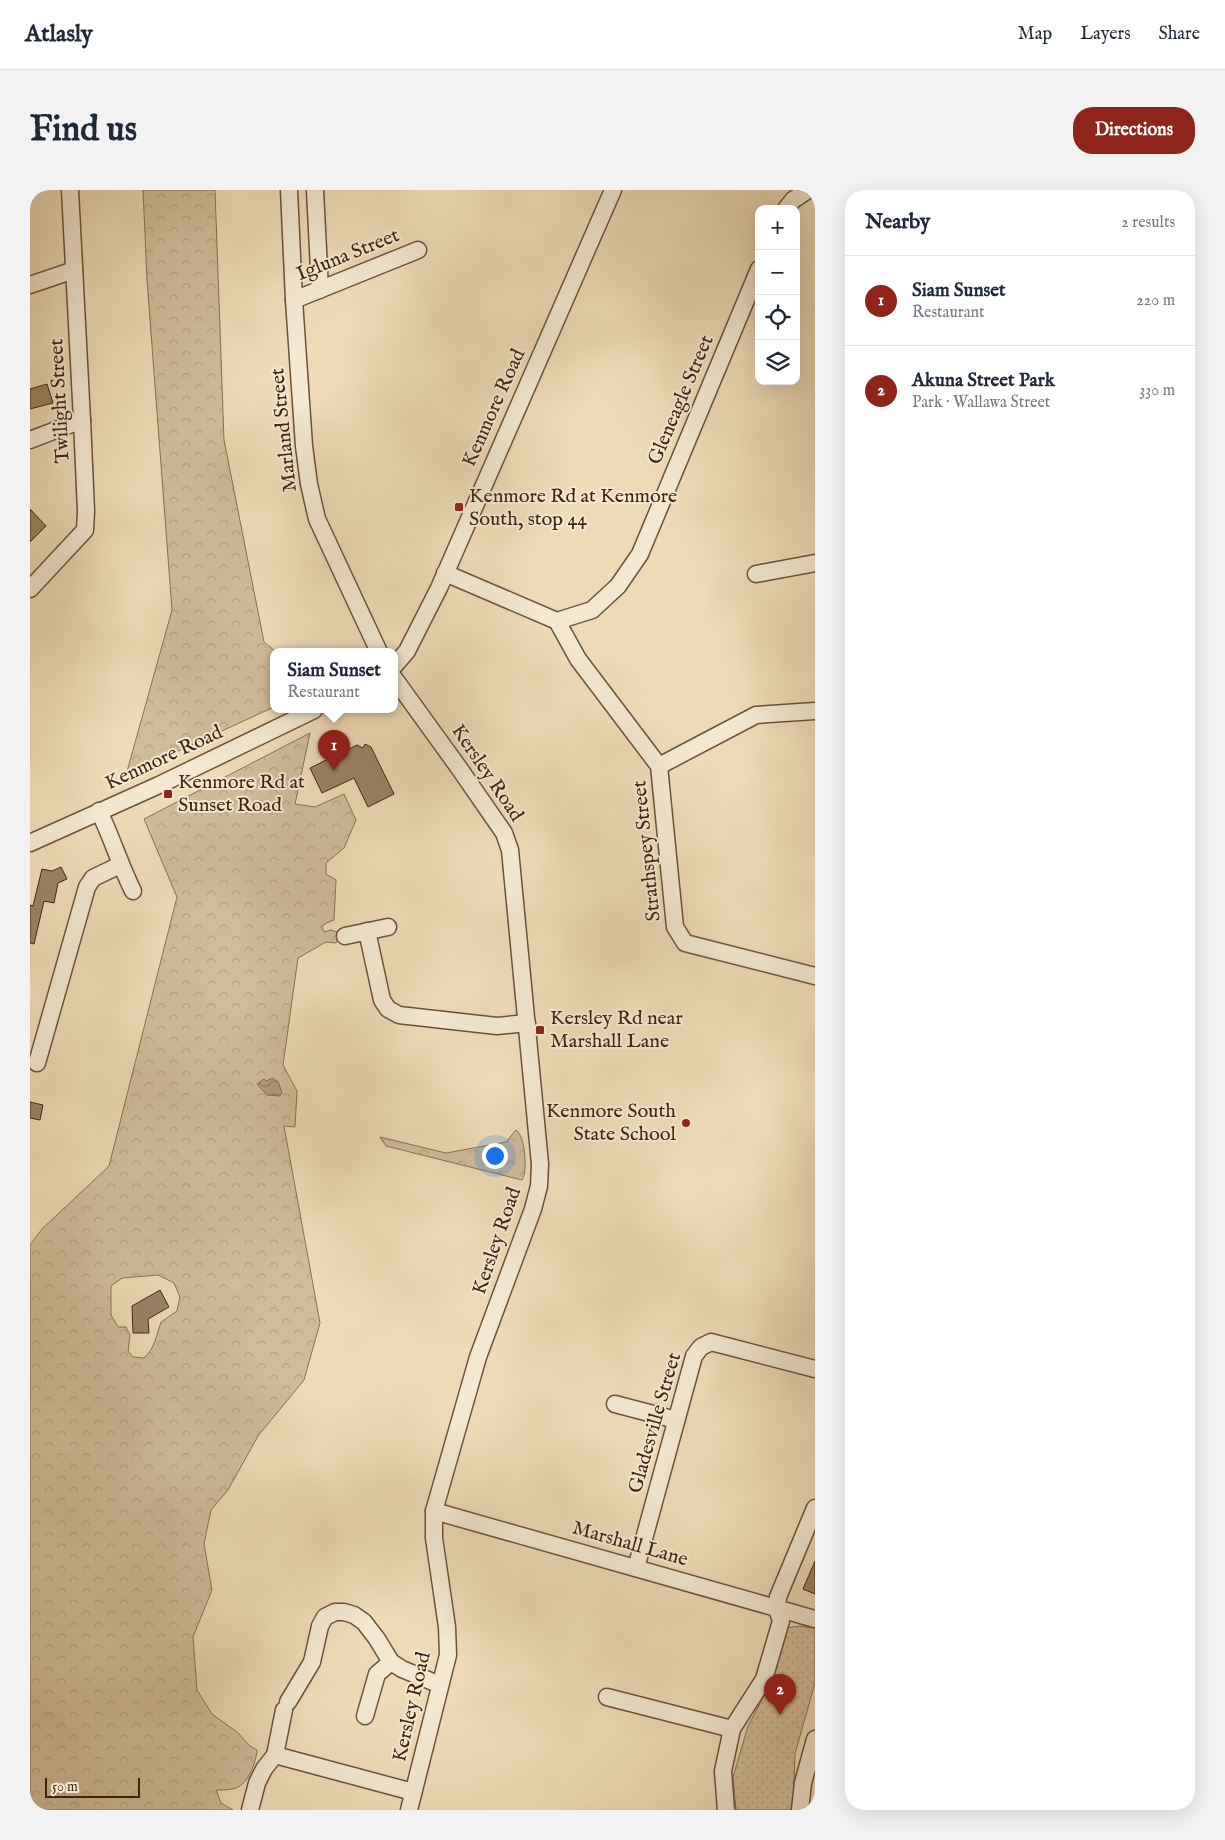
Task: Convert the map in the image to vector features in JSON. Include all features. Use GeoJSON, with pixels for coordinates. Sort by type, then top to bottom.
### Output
{"type":"FeatureCollection","features":[{"type":"Feature","properties":{"kind":"street","name":"Twilight Street"},"geometry":{"type":"LineString","coordinates":[[30,589],[85,530],[86,511],[82,420],[70,190]]}},
{"type":"Feature","properties":{"kind":"street","name":"Marland Street"},"geometry":{"type":"LineString","coordinates":[[289,190],[294,300],[304,446],[309,484],[317,519],[377,648]]}},
{"type":"Feature","properties":{"kind":"street"},"geometry":{"type":"LineString","coordinates":[[315,190],[320,290]]}},
{"type":"Feature","properties":{"kind":"street","name":"Kenmore Road"},"geometry":{"type":"LineString","coordinates":[[398,661],[407,651],[445,573],[613,190]]}},
{"type":"Feature","properties":{"kind":"street"},"geometry":{"type":"LineString","coordinates":[[789,205],[808,190]]}},
{"type":"Feature","properties":{"kind":"street","name":"Igluna Street"},"geometry":{"type":"LineString","coordinates":[[294,300],[418,250]]}},
{"type":"Feature","properties":{"kind":"street"},"geometry":{"type":"LineString","coordinates":[[30,285],[74,270]]}},
{"type":"Feature","properties":{"kind":"street","name":"Gleneagle Street"},"geometry":{"type":"LineString","coordinates":[[557,621],[592,610],[618,586],[640,554],[755,279]]}},
{"type":"Feature","properties":{"kind":"street"},"geometry":{"type":"LineString","coordinates":[[30,440],[82,420]]}},
{"type":"Feature","properties":{"kind":"street"},"geometry":{"type":"LineString","coordinates":[[756,574],[815,563]]}},
{"type":"Feature","properties":{"kind":"street"},"geometry":{"type":"LineString","coordinates":[[445,573],[557,621]]}},
{"type":"Feature","properties":{"kind":"street","name":"Strathspey Street"},"geometry":{"type":"LineString","coordinates":[[557,621],[578,659],[659,766],[675,927],[685,943],[815,976]]}},
{"type":"Feature","properties":{"kind":"street","name":"Kersley Road"},"geometry":{"type":"LineString","coordinates":[[398,684],[504,833],[510,850],[540,1153],[538,1186],[533,1209],[478,1357],[434,1511],[434,1538],[447,1626],[448,1655],[409,1810]]}},
{"type":"Feature","properties":{"kind":"street"},"geometry":{"type":"LineString","coordinates":[[659,766],[756,715],[815,711]]}},
{"type":"Feature","properties":{"kind":"street","name":"Kenmore Road"},"geometry":{"type":"LineString","coordinates":[[30,843],[198,767],[308,713]]}},
{"type":"Feature","properties":{"kind":"street"},"geometry":{"type":"LineString","coordinates":[[100,812],[120,865],[133,891]]}},
{"type":"Feature","properties":{"kind":"street"},"geometry":{"type":"LineString","coordinates":[[38,1063],[87,887],[93,878],[120,865]]}},
{"type":"Feature","properties":{"kind":"street"},"geometry":{"type":"LineString","coordinates":[[345,936],[388,927]]}},
{"type":"Feature","properties":{"kind":"street"},"geometry":{"type":"LineString","coordinates":[[368,931],[382,1000],[388,1009],[398,1015],[497,1026],[527,1023]]}},
{"type":"Feature","properties":{"kind":"street","name":"Gladesville Street"},"geometry":{"type":"LineString","coordinates":[[636,1568],[694,1356],[701,1347],[711,1342],[815,1369]]}},
{"type":"Feature","properties":{"kind":"street"},"geometry":{"type":"LineString","coordinates":[[615,1404],[676,1420]]}},
{"type":"Feature","properties":{"kind":"street"},"geometry":{"type":"LineString","coordinates":[[726,1810],[722,1772],[732,1729],[764,1679],[781,1621],[777,1609],[778,1597],[815,1508]]}},
{"type":"Feature","properties":{"kind":"street","name":"Marshall Lane"},"geometry":{"type":"LineString","coordinates":[[434,1511],[815,1619]]}},
{"type":"Feature","properties":{"kind":"street"},"geometry":{"type":"LineString","coordinates":[[250,1810],[257,1783],[264,1769],[275,1755],[286,1706],[312,1662],[320,1626],[325,1617],[334,1612],[354,1615],[364,1622],[378,1639],[390,1662],[440,1685]]}},
{"type":"Feature","properties":{"kind":"street"},"geometry":{"type":"LineString","coordinates":[[366,1716],[377,1674],[390,1662]]}},
{"type":"Feature","properties":{"kind":"street"},"geometry":{"type":"LineString","coordinates":[[607,1697],[732,1729]]}},
{"type":"Feature","properties":{"kind":"street"},"geometry":{"type":"LineString","coordinates":[[805,1803],[803,1783],[815,1739]]}},
{"type":"Feature","properties":{"kind":"street"},"geometry":{"type":"LineString","coordinates":[[275,1755],[413,1792]]}},
{"type":"Feature","properties":{"kind":"green space"},"geometry":{"type":"Polygon","coordinates":[[[143,190],[215,190],[224,440],[264,642],[271,648],[270,709],[126,775],[172,610],[147,280],[143,190]]]}},
{"type":"Feature","properties":{"kind":"green space"},"geometry":{"type":"Polygon","coordinates":[[[310,733],[295,804],[315,807],[344,794],[356,820],[344,848],[326,863],[326,874],[336,880],[334,920],[322,927],[324,932],[331,930],[337,932],[339,937],[336,943],[326,942],[298,958],[283,1065],[297,1091],[295,1127],[284,1126],[320,1323],[304,1380],[258,1436],[228,1490],[211,1510],[204,1544],[212,1590],[193,1637],[197,1690],[212,1714],[237,1732],[250,1746],[257,1750],[253,1766],[245,1782],[234,1789],[216,1790],[221,1803],[233,1810],[30,1810],[30,1245],[42,1229],[109,1166],[177,897],[144,819],[310,733]],[[158,1275],[122,1278],[111,1286],[111,1315],[118,1327],[126,1327],[130,1335],[128,1351],[133,1357],[144,1358],[148,1354],[155,1341],[161,1322],[177,1311],[180,1297],[174,1283],[158,1275]]]}},
{"type":"Feature","properties":{"kind":"green space"},"geometry":{"type":"Polygon","coordinates":[[[516,1130],[522,1139],[525,1154],[525,1170],[522,1180],[386,1146],[380,1137],[446,1153],[506,1142],[516,1130]]]}},
{"type":"Feature","properties":{"kind":"green space"},"geometry":{"type":"Polygon","coordinates":[[[799,1626],[815,1628],[815,1683],[795,1754],[793,1810],[736,1810],[733,1777],[748,1726],[772,1681],[786,1628],[799,1626]]]}},
{"type":"Feature","properties":{"kind":"water"},"geometry":{"type":"Polygon","coordinates":[[[273,1078],[278,1082],[282,1092],[280,1096],[267,1095],[257,1084],[264,1079],[266,1081],[273,1078]]]}},
{"type":"Feature","properties":{"kind":"building"},"geometry":{"type":"Polygon","coordinates":[[[47,384],[53,403],[30,409],[30,389],[47,384]]]}},
{"type":"Feature","properties":{"kind":"building"},"geometry":{"type":"Polygon","coordinates":[[[30,509],[46,526],[30,542],[30,509]]]}},
{"type":"Feature","properties":{"kind":"building"},"geometry":{"type":"Polygon","coordinates":[[[365,744],[371,747],[394,794],[368,807],[354,778],[322,793],[310,768],[357,745],[363,748],[365,744]]]}},
{"type":"Feature","properties":{"kind":"building"},"geometry":{"type":"Polygon","coordinates":[[[61,867],[67,879],[58,883],[54,903],[44,901],[34,944],[30,943],[30,905],[33,906],[42,869],[52,871],[61,867]]]}},
{"type":"Feature","properties":{"kind":"building"},"geometry":{"type":"Polygon","coordinates":[[[30,1102],[43,1105],[40,1120],[30,1118],[30,1102]]]}},
{"type":"Feature","properties":{"kind":"building"},"geometry":{"type":"Polygon","coordinates":[[[160,1290],[169,1307],[148,1319],[149,1333],[133,1333],[132,1306],[160,1290]]]}},
{"type":"Feature","properties":{"kind":"building"},"geometry":{"type":"Polygon","coordinates":[[[815,1561],[815,1594],[803,1589],[815,1561]]]}},
{"type":"Feature","properties":{"kind":"place","name":"Kenmore Rd at Kenmore South, stop 44"},"geometry":{"type":"Point","coordinates":[459,507]}},
{"type":"Feature","properties":{"kind":"place","name":"Siam Sunset"},"geometry":{"type":"Point","coordinates":[334,771]}},
{"type":"Feature","properties":{"kind":"place","name":"Kenmore Rd at Sunset Road"},"geometry":{"type":"Point","coordinates":[168,794]}},
{"type":"Feature","properties":{"kind":"place","name":"Kersley Rd near Marshall Lane"},"geometry":{"type":"Point","coordinates":[540,1030]}},
{"type":"Feature","properties":{"kind":"place","name":"Kenmore South State School"},"geometry":{"type":"Point","coordinates":[686,1123]}},
{"type":"Feature","properties":{"kind":"place","name":"Akuna Street Park"},"geometry":{"type":"Point","coordinates":[780,1715]}}]}
